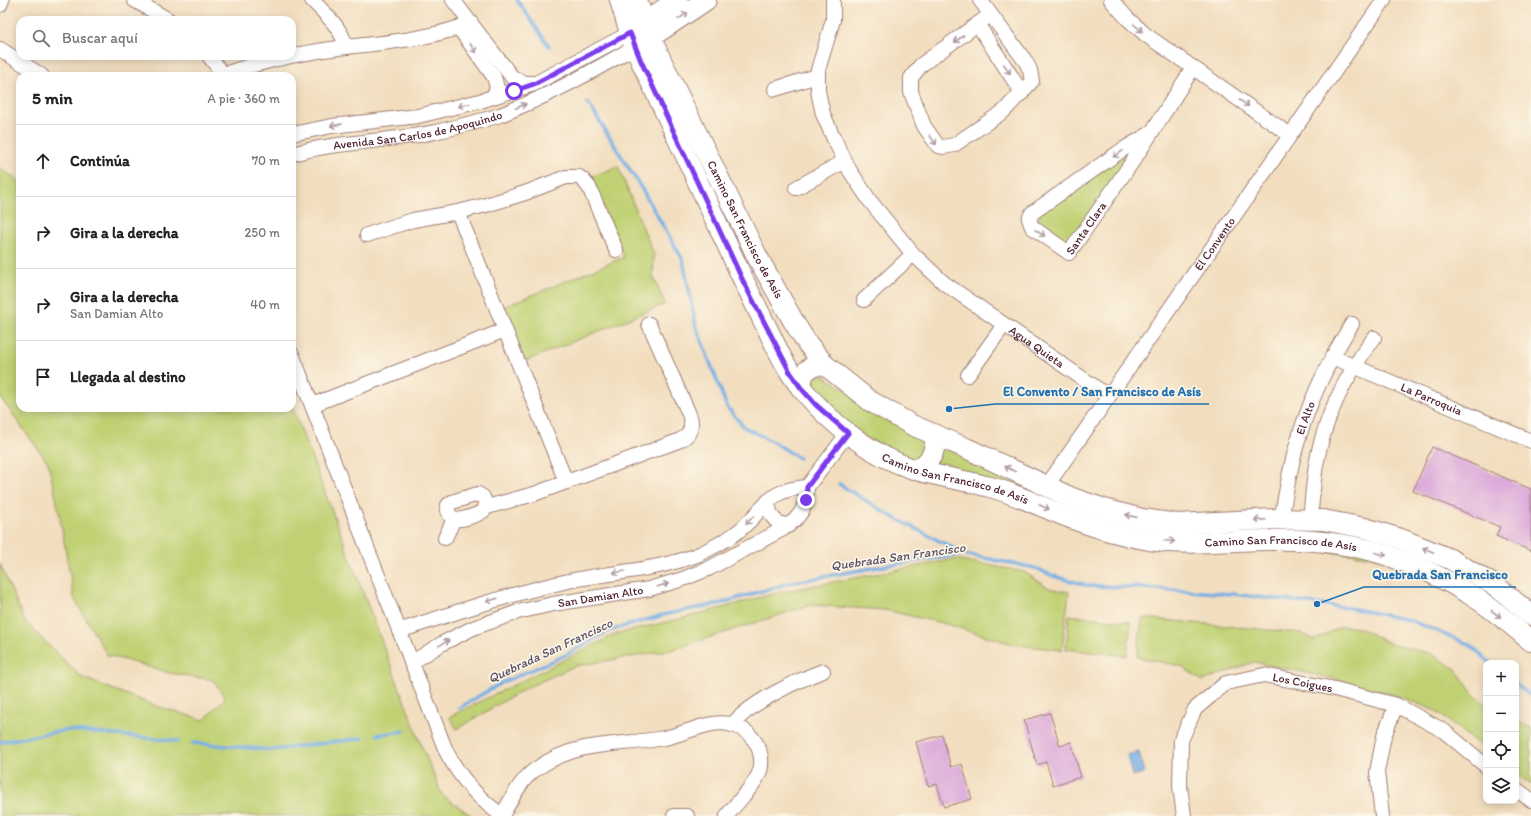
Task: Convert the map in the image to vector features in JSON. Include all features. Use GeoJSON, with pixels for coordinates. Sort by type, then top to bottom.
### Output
{"type":"FeatureCollection","features":[{"type":"Feature","properties":{"kind":"main road","name":"Camino San Francisco de Asís"},"geometry":{"type":"LineString","coordinates":[[620,0],[807,344],[825,364],[870,401],[912,425],[966,448],[1046,487],[1107,510],[1142,519],[1177,524],[1323,520],[1365,528],[1401,539],[1450,559],[1497,587],[1531,615]]}},
{"type":"Feature","properties":{"kind":"main road","name":"Camino San Francisco de Asís"},"geometry":{"type":"LineString","coordinates":[[637,0],[640,35],[727,245],[773,340],[790,372],[801,388],[831,420],[848,433],[899,464],[917,470],[987,486],[1014,494],[1102,530],[1150,540],[1183,543],[1272,540],[1312,541],[1351,546],[1392,556],[1426,571],[1472,595],[1531,641]]}},
{"type":"Feature","properties":{"kind":"main road","name":"Avenida San Carlos de Apoquindo"},"geometry":{"type":"LineString","coordinates":[[640,35],[677,0]]}},
{"type":"Feature","properties":{"kind":"main road","name":"Avenida San Carlos de Apoquindo"},"geometry":{"type":"LineString","coordinates":[[640,35],[706,0]]}},
{"type":"Feature","properties":{"kind":"main road"},"geometry":{"type":"LineString","coordinates":[[727,245],[746,233]]}},
{"type":"Feature","properties":{"kind":"main road"},"geometry":{"type":"LineString","coordinates":[[801,388],[802,378],[807,370],[815,365],[825,364]]}},
{"type":"Feature","properties":{"kind":"main road"},"geometry":{"type":"LineString","coordinates":[[917,470],[926,464],[932,456],[935,445],[935,435]]}},
{"type":"Feature","properties":{"kind":"street"},"geometry":{"type":"LineString","coordinates":[[0,5],[2,0]]}},
{"type":"Feature","properties":{"kind":"street"},"geometry":{"type":"LineString","coordinates":[[134,0],[162,16]]}},
{"type":"Feature","properties":{"kind":"street"},"geometry":{"type":"LineString","coordinates":[[312,0],[336,27],[343,37],[346,47]]}},
{"type":"Feature","properties":{"kind":"street"},"geometry":{"type":"LineString","coordinates":[[453,0],[495,79],[498,88],[493,97]]}},
{"type":"Feature","properties":{"kind":"street","name":"Agua Quieta"},"geometry":{"type":"LineString","coordinates":[[833,0],[833,20],[821,56],[817,76],[818,91],[824,114],[834,139],[845,161],[870,201],[913,254],[944,283],[1108,396]]}},
{"type":"Feature","properties":{"kind":"street"},"geometry":{"type":"LineString","coordinates":[[980,0],[1026,62],[1030,70],[1032,81],[1004,111],[954,145],[943,148],[938,146],[924,126],[911,92],[911,78],[922,65],[990,15]]}},
{"type":"Feature","properties":{"kind":"street","name":"El Convento"},"geometry":{"type":"LineString","coordinates":[[1046,487],[1384,0]]}},
{"type":"Feature","properties":{"kind":"street"},"geometry":{"type":"LineString","coordinates":[[1116,2],[1146,35],[1290,135]]}},
{"type":"Feature","properties":{"kind":"street"},"geometry":{"type":"LineString","coordinates":[[296,56],[346,47],[396,42],[465,25]]}},
{"type":"Feature","properties":{"kind":"street"},"geometry":{"type":"LineString","coordinates":[[465,25],[512,77],[524,83],[534,84]]}},
{"type":"Feature","properties":{"kind":"street"},"geometry":{"type":"LineString","coordinates":[[978,25],[1022,93]]}},
{"type":"Feature","properties":{"kind":"street","name":"Avenida San Carlos de Apoquindo"},"geometry":{"type":"LineString","coordinates":[[296,133],[338,125],[418,116],[451,109],[534,84],[640,35]]}},
{"type":"Feature","properties":{"kind":"street","name":"Avenida San Carlos de Apoquindo"},"geometry":{"type":"LineString","coordinates":[[296,153],[335,144],[433,132],[464,126],[493,117],[552,92],[640,35]]}},
{"type":"Feature","properties":{"kind":"street"},"geometry":{"type":"LineString","coordinates":[[0,49],[16,59]]}},
{"type":"Feature","properties":{"kind":"street"},"geometry":{"type":"LineString","coordinates":[[17,60],[36,72]]}},
{"type":"Feature","properties":{"kind":"street"},"geometry":{"type":"LineString","coordinates":[[212,60],[219,72]]}},
{"type":"Feature","properties":{"kind":"street"},"geometry":{"type":"LineString","coordinates":[[232,72],[274,60]]}},
{"type":"Feature","properties":{"kind":"street","name":"Santa Clara"},"geometry":{"type":"LineString","coordinates":[[1151,133],[1122,150],[1032,212],[1029,219],[1032,227],[1069,253],[1151,133],[1193,68]]}},
{"type":"Feature","properties":{"kind":"street"},"geometry":{"type":"LineString","coordinates":[[775,89],[817,76]]}},
{"type":"Feature","properties":{"kind":"street"},"geometry":{"type":"LineString","coordinates":[[796,188],[845,161]]}},
{"type":"Feature","properties":{"kind":"street"},"geometry":{"type":"LineString","coordinates":[[366,235],[413,220],[458,212],[507,199],[566,177],[579,177],[589,187],[616,250]]}},
{"type":"Feature","properties":{"kind":"street"},"geometry":{"type":"LineString","coordinates":[[458,212],[566,482]]}},
{"type":"Feature","properties":{"kind":"street"},"geometry":{"type":"LineString","coordinates":[[864,300],[913,254]]}},
{"type":"Feature","properties":{"kind":"street"},"geometry":{"type":"LineString","coordinates":[[488,506],[484,497],[478,494],[452,502],[448,505],[448,511],[454,519],[460,520],[482,512],[488,506],[517,499],[566,482],[678,441],[689,434],[692,426],[689,414],[649,324]]}},
{"type":"Feature","properties":{"kind":"street","name":"El Alto"},"geometry":{"type":"LineString","coordinates":[[1281,520],[1288,478],[1301,430],[1313,398],[1332,357],[1352,324]]}},
{"type":"Feature","properties":{"kind":"street","name":"Agua Quieta"},"geometry":{"type":"LineString","coordinates":[[968,375],[1004,325]]}},
{"type":"Feature","properties":{"kind":"street"},"geometry":{"type":"LineString","coordinates":[[312,405],[505,330]]}},
{"type":"Feature","properties":{"kind":"street","name":"El Alto"},"geometry":{"type":"LineString","coordinates":[[1310,520],[1316,465],[1321,444],[1335,404],[1355,366],[1374,338]]}},
{"type":"Feature","properties":{"kind":"street","name":"La Parroquia"},"geometry":{"type":"LineString","coordinates":[[1332,357],[1531,441]]}},
{"type":"Feature","properties":{"kind":"street"},"geometry":{"type":"LineString","coordinates":[[296,364],[440,739],[451,762],[476,794],[503,816],[520,785],[529,774],[547,762],[563,754],[595,746],[664,738],[711,725],[732,725],[743,729],[757,743],[761,754],[761,765],[760,771],[754,782],[727,816]]}},
{"type":"Feature","properties":{"kind":"street","name":"San Damian Alto"},"geometry":{"type":"LineString","coordinates":[[411,663],[443,643],[473,628],[518,612],[553,604],[648,589],[710,568],[789,525],[795,520],[802,511],[806,500],[807,487],[848,433]]}},
{"type":"Feature","properties":{"kind":"street","name":"San Damian Alto"},"geometry":{"type":"LineString","coordinates":[[399,631],[515,594],[580,579],[658,565],[687,558],[710,549],[726,540],[743,527],[768,501],[782,491],[792,488],[807,487]]}},
{"type":"Feature","properties":{"kind":"street"},"geometry":{"type":"LineString","coordinates":[[768,501],[770,512],[774,519],[781,525],[789,525]]}},
{"type":"Feature","properties":{"kind":"street"},"geometry":{"type":"LineString","coordinates":[[445,538],[454,519]]}},
{"type":"Feature","properties":{"kind":"street"},"geometry":{"type":"LineString","coordinates":[[732,725],[742,714],[772,696],[803,679],[823,671]]}},
{"type":"Feature","properties":{"kind":"street","name":"Los Coigues"},"geometry":{"type":"LineString","coordinates":[[1184,816],[1180,786],[1181,740],[1195,709],[1226,684],[1264,675],[1335,689],[1396,705],[1444,731],[1483,764]]}},
{"type":"Feature","properties":{"kind":"street"},"geometry":{"type":"LineString","coordinates":[[1382,816],[1377,772],[1384,736],[1396,705]]}},
{"type":"Feature","properties":{"kind":"street"},"geometry":{"type":"LineString","coordinates":[[1519,791],[1531,800]]}},
{"type":"Feature","properties":{"kind":"street"},"geometry":{"type":"LineString","coordinates":[[674,816],[687,816]]}},
{"type":"Feature","properties":{"kind":"green space"},"geometry":{"type":"Polygon","coordinates":[[[1122,156],[1127,160],[1073,240],[1063,242],[1040,227],[1038,220],[1040,213],[1122,156]]]}},
{"type":"Feature","properties":{"kind":"green space"},"geometry":{"type":"Polygon","coordinates":[[[618,166],[654,255],[653,276],[665,304],[523,362],[501,308],[624,257],[591,177],[618,166]]]}},
{"type":"Feature","properties":{"kind":"green space"},"geometry":{"type":"Polygon","coordinates":[[[0,168],[16,179],[16,412],[294,412],[419,739],[442,795],[472,816],[0,816],[0,564],[25,622],[81,677],[153,705],[204,720],[225,698],[213,680],[170,673],[107,655],[74,598],[58,507],[48,463],[0,397],[0,168]]]}},
{"type":"Feature","properties":{"kind":"green space"},"geometry":{"type":"Polygon","coordinates":[[[814,370],[923,437],[927,450],[914,461],[859,434],[808,387],[814,370]]]}},
{"type":"Feature","properties":{"kind":"green space"},"geometry":{"type":"Polygon","coordinates":[[[940,445],[1070,507],[1268,528],[1305,528],[1329,531],[1360,536],[1422,555],[1474,581],[1531,624],[1531,630],[1428,562],[1170,536],[934,469],[940,445]]]}},
{"type":"Feature","properties":{"kind":"green space"},"geometry":{"type":"Polygon","coordinates":[[[955,559],[1024,572],[1049,588],[1069,592],[1062,650],[1016,645],[946,624],[885,610],[810,605],[671,650],[575,666],[524,689],[457,729],[449,717],[616,634],[696,615],[780,592],[955,559]]]}},
{"type":"Feature","properties":{"kind":"green space"},"geometry":{"type":"Polygon","coordinates":[[[1069,615],[1131,622],[1127,656],[1066,649],[1069,615]]]}},
{"type":"Feature","properties":{"kind":"green space"},"geometry":{"type":"Polygon","coordinates":[[[1142,618],[1301,633],[1315,640],[1342,626],[1359,628],[1393,645],[1430,653],[1456,669],[1473,694],[1483,702],[1483,748],[1434,710],[1395,695],[1331,678],[1254,662],[1202,681],[1181,666],[1137,657],[1142,618]]]}},
{"type":"Feature","properties":{"kind":"green space"},"geometry":{"type":"Polygon","coordinates":[[[1519,722],[1531,728],[1531,785],[1519,775],[1519,722]]]}},
{"type":"Feature","properties":{"kind":"water"},"geometry":{"type":"Polygon","coordinates":[[[1139,752],[1144,773],[1132,776],[1127,755],[1139,752]]]}},
{"type":"Feature","properties":{"kind":"building"},"geometry":{"type":"Polygon","coordinates":[[[1432,447],[1531,489],[1531,551],[1496,536],[1500,527],[1413,491],[1432,447]]]}},
{"type":"Feature","properties":{"kind":"building"},"geometry":{"type":"Polygon","coordinates":[[[1050,713],[1060,746],[1071,742],[1081,777],[1053,785],[1046,762],[1037,765],[1024,720],[1050,713]]]}},
{"type":"Feature","properties":{"kind":"building"},"geometry":{"type":"Polygon","coordinates":[[[942,735],[951,767],[962,764],[972,799],[944,807],[937,784],[928,786],[916,742],[942,735]]]}},
{"type":"Feature","properties":{"kind":"waterway"},"geometry":{"type":"LineString","coordinates":[[517,0],[549,46]]}},
{"type":"Feature","properties":{"kind":"waterway"},"geometry":{"type":"LineString","coordinates":[[588,103],[640,186],[683,260],[696,326],[727,407],[744,427],[775,443],[799,458]]}},
{"type":"Feature","properties":{"kind":"waterway"},"geometry":{"type":"LineString","coordinates":[[839,484],[891,516],[963,553]]}},
{"type":"Feature","properties":{"kind":"waterway","name":"Quebrada San Francisco"},"geometry":{"type":"LineString","coordinates":[[459,708],[501,683],[566,655],[608,631],[667,614],[722,603],[789,583],[889,565],[964,554],[1035,568],[1053,576],[1090,586],[1233,594],[1350,608],[1409,620],[1468,644],[1487,660]]}},
{"type":"Feature","properties":{"kind":"waterway","name":"Quebrada San Francisco"},"geometry":{"type":"LineString","coordinates":[[1519,686],[1531,696]]}},
{"type":"Feature","properties":{"kind":"waterway","name":"Quebrada San Francisco"},"geometry":{"type":"LineString","coordinates":[[0,742],[66,730],[178,741]]}},
{"type":"Feature","properties":{"kind":"waterway","name":"Quebrada San Francisco"},"geometry":{"type":"LineString","coordinates":[[377,735],[404,731]]}},
{"type":"Feature","properties":{"kind":"waterway","name":"Quebrada San Francisco"},"geometry":{"type":"LineString","coordinates":[[193,743],[273,750],[363,738]]}},
{"type":"Feature","properties":{"kind":"place","name":"El Convento / San Francisco de Asís"},"geometry":{"type":"Point","coordinates":[949,409]}},
{"type":"Feature","properties":{"kind":"place","name":"Quebrada San Francisco"},"geometry":{"type":"Point","coordinates":[1317,604]}},
{"type":"Feature","properties":{"kind":"route"},"geometry":{"type":"LineString","coordinates":[[514,91],[534,84],[630,33],[641,61],[743,281],[790,372],[801,388],[816,405],[831,420],[848,433],[807,487],[806,500]]}}]}
